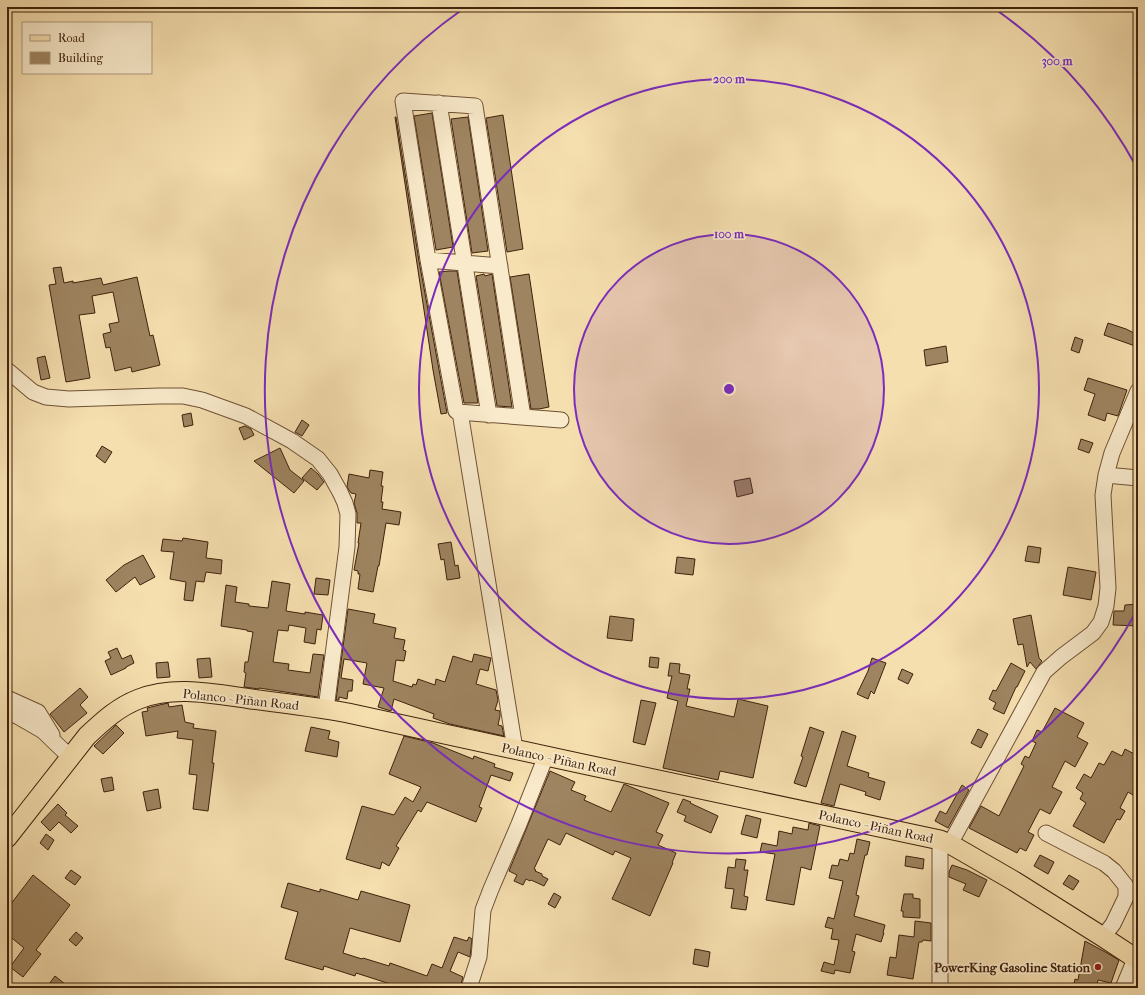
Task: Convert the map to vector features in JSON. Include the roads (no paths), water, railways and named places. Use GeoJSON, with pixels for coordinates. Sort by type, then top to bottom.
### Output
{"type":"FeatureCollection","features":[{"type":"Feature","properties":{"kind":"main road","name":"Polanco - Piñan Road"},"geometry":{"type":"LineString","coordinates":[[7,838],[64,751],[87,736],[119,709],[139,699],[157,694],[180,691],[204,693],[348,713],[945,842],[1014,881],[1103,937],[1136,960]]}},
{"type":"Feature","properties":{"kind":"street"},"geometry":{"type":"LineString","coordinates":[[523,417],[475,106],[403,100],[428,260],[454,408],[456,411],[460,412],[490,415],[562,420]]}},
{"type":"Feature","properties":{"kind":"street"},"geometry":{"type":"LineString","coordinates":[[439,103],[490,415]]}},
{"type":"Feature","properties":{"kind":"street"},"geometry":{"type":"LineString","coordinates":[[428,260],[500,266]]}},
{"type":"Feature","properties":{"kind":"street"},"geometry":{"type":"LineString","coordinates":[[7,370],[33,392],[46,397],[69,399],[184,396],[202,400],[246,416],[292,441],[318,459],[337,486],[345,503],[348,514],[347,547],[326,709]]}},
{"type":"Feature","properties":{"kind":"street"},"geometry":{"type":"LineString","coordinates":[[940,988],[945,842],[1044,672],[1093,633],[1101,622],[1106,606],[1108,588],[1103,495],[1106,475],[1112,453],[1138,391]]}},
{"type":"Feature","properties":{"kind":"street"},"geometry":{"type":"LineString","coordinates":[[460,412],[515,750]]}},
{"type":"Feature","properties":{"kind":"street"},"geometry":{"type":"LineString","coordinates":[[1106,475],[1138,478]]}},
{"type":"Feature","properties":{"kind":"street"},"geometry":{"type":"LineString","coordinates":[[7,698],[38,712],[64,751]]}},
{"type":"Feature","properties":{"kind":"street"},"geometry":{"type":"LineString","coordinates":[[7,712],[43,731],[64,751]]}},
{"type":"Feature","properties":{"kind":"street"},"geometry":{"type":"LineString","coordinates":[[470,988],[479,957],[483,910],[490,889],[519,824],[546,756]]}},
{"type":"Feature","properties":{"kind":"street"},"geometry":{"type":"LineString","coordinates":[[1046,832],[1104,863],[1118,875],[1126,886],[1126,896],[1113,924],[1103,937]]}},
{"type":"Feature","properties":{"kind":"street"},"geometry":{"type":"LineString","coordinates":[[1123,988],[1136,960]]}},
{"type":"Feature","properties":{"kind":"place","name":"PowerKing Gasoline Station"},"geometry":{"type":"Point","coordinates":[1098,967]}}]}
